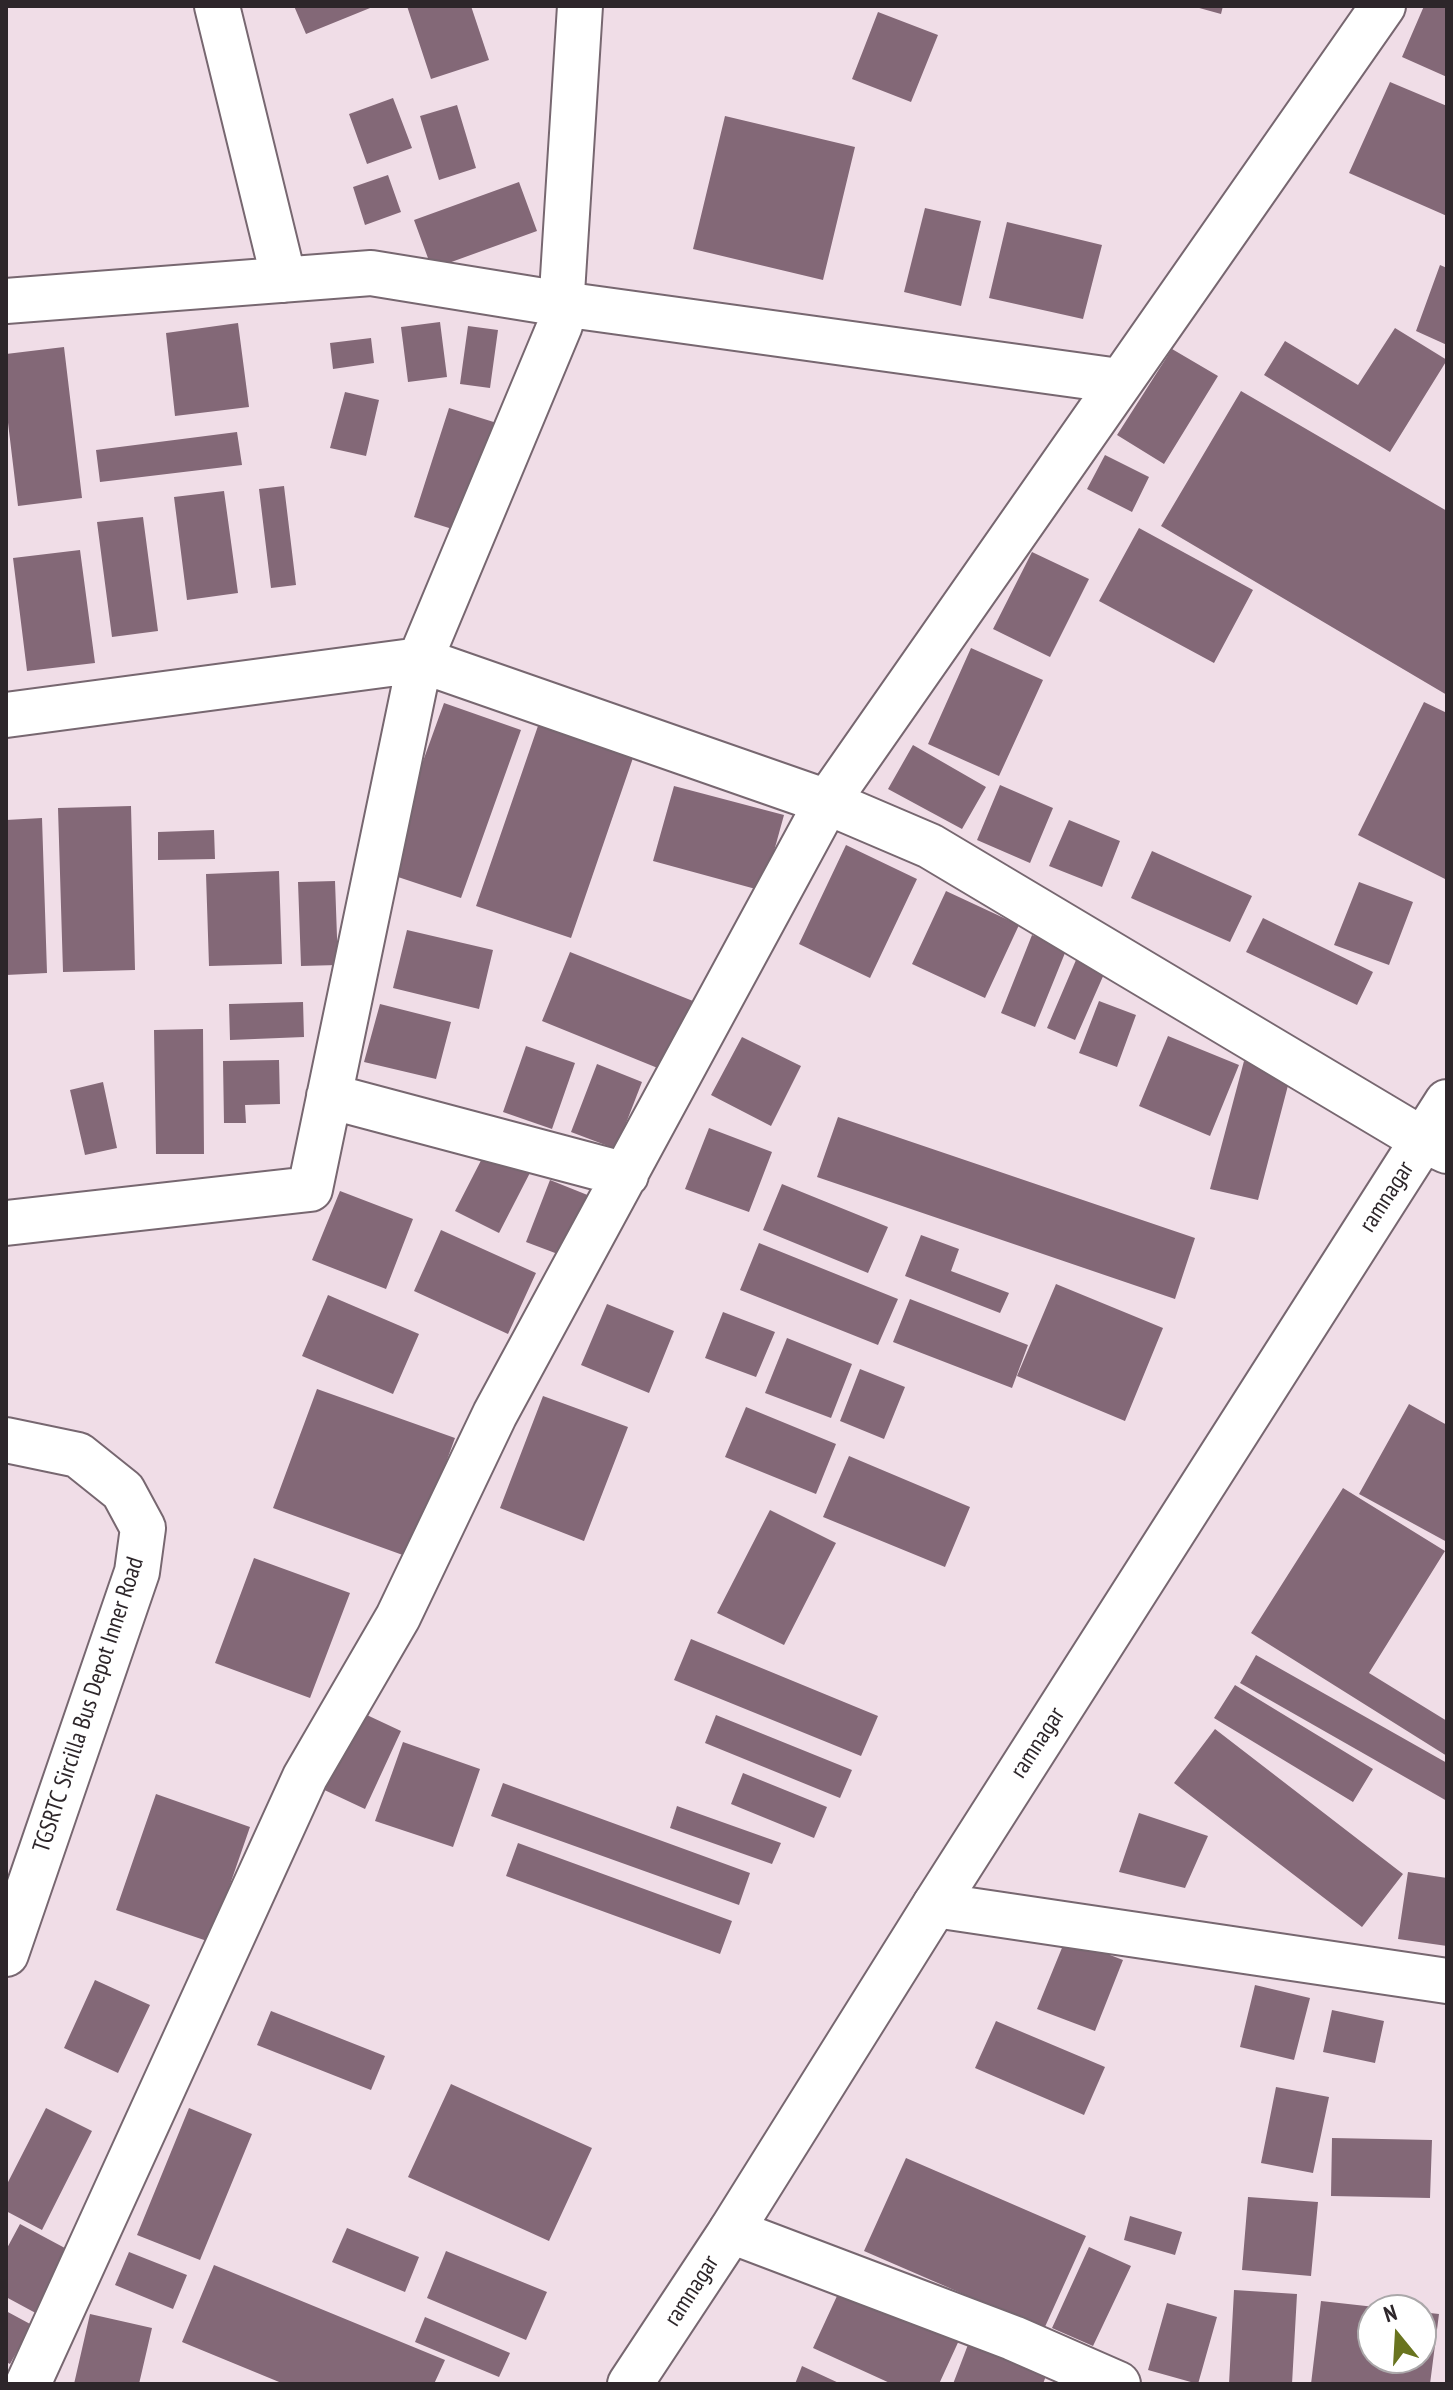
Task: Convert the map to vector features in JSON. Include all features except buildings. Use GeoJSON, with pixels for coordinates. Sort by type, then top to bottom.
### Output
{"type":"FeatureCollection","features":[{"type":"Feature","properties":{"kind":"street"},"geometry":{"type":"LineString","coordinates":[[217,6],[284,280]]}},
{"type":"Feature","properties":{"kind":"street"},"geometry":{"type":"LineString","coordinates":[[6,1223],[310,1189],[420,660],[560,325],[580,6]]}},
{"type":"Feature","properties":{"kind":"street"},"geometry":{"type":"LineString","coordinates":[[28,2384],[305,1777],[398,1617],[495,1414],[827,802],[1383,6]]}},
{"type":"Feature","properties":{"kind":"street"},"geometry":{"type":"LineString","coordinates":[[6,301],[371,273],[562,304],[1119,381]]}},
{"type":"Feature","properties":{"kind":"street"},"geometry":{"type":"LineString","coordinates":[[6,715],[420,660],[827,802],[930,846],[1435,1146]]}},
{"type":"Feature","properties":{"kind":"street"},"geometry":{"type":"LineString","coordinates":[[329,1096],[626,1175]]}},
{"type":"Feature","properties":{"kind":"street","name":"ramnagar"},"geometry":{"type":"LineString","coordinates":[[630,2384],[731,2231],[935,1905],[1435,1146],[1447,1102]]}},
{"type":"Feature","properties":{"kind":"street","name":"TGSRTC Sircilla Bus Depot Inner Road"},"geometry":{"type":"LineString","coordinates":[[6,1440],[78,1455],[123,1491],[143,1528],[137,1572],[6,1954]]}},
{"type":"Feature","properties":{"kind":"street"},"geometry":{"type":"LineString","coordinates":[[935,1905],[1447,1981]]}},
{"type":"Feature","properties":{"kind":"street"},"geometry":{"type":"LineString","coordinates":[[731,2231],[1013,2338],[1118,2384]]}}]}
